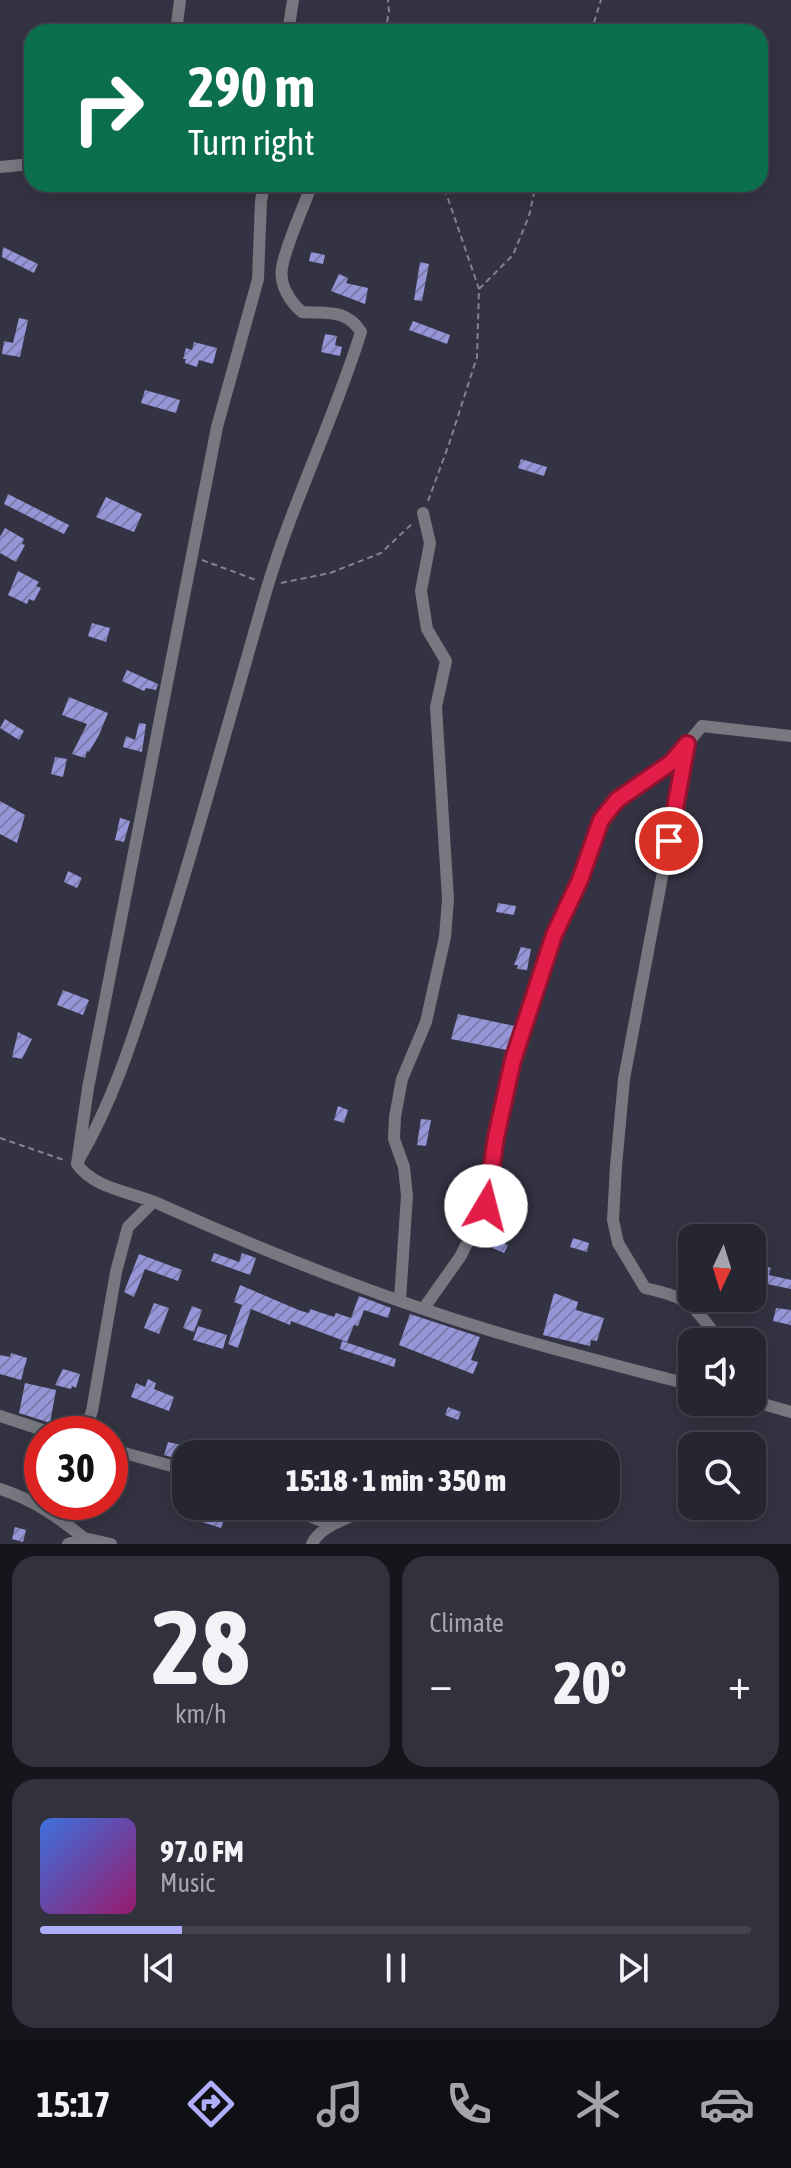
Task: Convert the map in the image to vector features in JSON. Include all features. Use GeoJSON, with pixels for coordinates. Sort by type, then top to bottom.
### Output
{"type":"FeatureCollection","features":[{"type":"Feature","properties":{"kind":"street"},"geometry":{"type":"LineString","coordinates":[[177,24],[180,0]]}},
{"type":"Feature","properties":{"kind":"street"},"geometry":{"type":"LineString","coordinates":[[289,24],[293,0]]}},
{"type":"Feature","properties":{"kind":"street"},"geometry":{"type":"LineString","coordinates":[[0,167],[24,165]]}},
{"type":"Feature","properties":{"kind":"street"},"geometry":{"type":"LineString","coordinates":[[77,1164],[88,1088],[190,555],[217,427],[258,279],[263,192]]}},
{"type":"Feature","properties":{"kind":"street"},"geometry":{"type":"LineString","coordinates":[[77,1164],[106,1110],[135,1031],[191,856],[268,585],[313,457],[338,402],[361,332],[350,318],[340,313],[302,312],[286,292],[281,269],[309,192]]}},
{"type":"Feature","properties":{"kind":"street"},"geometry":{"type":"LineString","coordinates":[[400,1299],[407,1196],[404,1167],[394,1139],[395,1117],[402,1079],[426,1022],[445,937],[448,899],[436,707],[446,661],[427,629],[421,591],[430,543],[423,513]]}},
{"type":"Feature","properties":{"kind":"street"},"geometry":{"type":"LineString","coordinates":[[424,1308],[460,1257],[486,1206],[496,1137],[513,1060],[554,935],[580,880],[601,820],[617,800],[672,762],[702,726],[791,736]]}},
{"type":"Feature","properties":{"kind":"street"},"geometry":{"type":"LineString","coordinates":[[687,744],[624,1079],[613,1220],[618,1243],[645,1288],[682,1297],[699,1312],[710,1328]]}},
{"type":"Feature","properties":{"kind":"street"},"geometry":{"type":"LineString","coordinates":[[77,1164],[92,1179],[274,1254],[424,1308],[490,1331],[678,1380]]}},
{"type":"Feature","properties":{"kind":"street"},"geometry":{"type":"LineString","coordinates":[[90,1416],[116,1272],[128,1227],[153,1202]]}},
{"type":"Feature","properties":{"kind":"street"},"geometry":{"type":"LineString","coordinates":[[766,1405],[791,1412]]}},
{"type":"Feature","properties":{"kind":"street"},"geometry":{"type":"LineString","coordinates":[[0,1416],[24,1424]]}},
{"type":"Feature","properties":{"kind":"street"},"geometry":{"type":"LineString","coordinates":[[128,1454],[172,1466]]}},
{"type":"Feature","properties":{"kind":"street"},"geometry":{"type":"LineString","coordinates":[[0,1489],[24,1497]]}},
{"type":"Feature","properties":{"kind":"street"},"geometry":{"type":"LineString","coordinates":[[68,1520],[84,1538]]}},
{"type":"Feature","properties":{"kind":"street"},"geometry":{"type":"LineString","coordinates":[[319,1520],[332,1525]]}},
{"type":"Feature","properties":{"kind":"street"},"geometry":{"type":"LineString","coordinates":[[312,1544],[315,1538],[343,1520]]}},
{"type":"Feature","properties":{"kind":"street"},"geometry":{"type":"LineString","coordinates":[[68,1544],[84,1538],[111,1544]]}},
{"type":"Feature","properties":{"kind":"path"},"geometry":{"type":"LineString","coordinates":[[387,24],[388,0]]}},
{"type":"Feature","properties":{"kind":"path"},"geometry":{"type":"LineString","coordinates":[[594,24],[601,0]]}},
{"type":"Feature","properties":{"kind":"path"},"geometry":{"type":"LineString","coordinates":[[190,555],[268,585],[330,573],[381,553],[423,513],[477,357],[479,289],[446,192]]}},
{"type":"Feature","properties":{"kind":"path"},"geometry":{"type":"LineString","coordinates":[[479,289],[513,255],[529,216],[534,192]]}},
{"type":"Feature","properties":{"kind":"path"},"geometry":{"type":"LineString","coordinates":[[0,1138],[77,1164]]}},
{"type":"Feature","properties":{"kind":"building"},"geometry":{"type":"Polygon","coordinates":[[[3,247],[38,264],[34,273],[2,257],[3,247]]]}},
{"type":"Feature","properties":{"kind":"building"},"geometry":{"type":"Polygon","coordinates":[[[311,252],[325,255],[323,264],[309,261],[311,252]]]}},
{"type":"Feature","properties":{"kind":"building"},"geometry":{"type":"Polygon","coordinates":[[[420,262],[429,264],[422,301],[414,300],[420,262]]]}},
{"type":"Feature","properties":{"kind":"building"},"geometry":{"type":"Polygon","coordinates":[[[339,274],[348,278],[346,283],[368,288],[365,304],[331,291],[339,274]]]}},
{"type":"Feature","properties":{"kind":"building"},"geometry":{"type":"Polygon","coordinates":[[[19,318],[28,320],[20,357],[2,354],[4,341],[13,343],[19,318]]]}},
{"type":"Feature","properties":{"kind":"building"},"geometry":{"type":"Polygon","coordinates":[[[413,321],[450,335],[447,344],[409,330],[413,321]]]}},
{"type":"Feature","properties":{"kind":"building"},"geometry":{"type":"Polygon","coordinates":[[[325,334],[337,336],[335,345],[342,347],[340,356],[321,352],[325,334]]]}},
{"type":"Feature","properties":{"kind":"building"},"geometry":{"type":"Polygon","coordinates":[[[194,342],[217,348],[213,364],[199,360],[197,367],[185,363],[186,348],[192,350],[194,342]]]}},
{"type":"Feature","properties":{"kind":"building"},"geometry":{"type":"Polygon","coordinates":[[[145,390],[180,400],[176,413],[141,403],[145,390]]]}},
{"type":"Feature","properties":{"kind":"building"},"geometry":{"type":"Polygon","coordinates":[[[521,459],[547,467],[544,476],[518,468],[521,459]]]}},
{"type":"Feature","properties":{"kind":"building"},"geometry":{"type":"Polygon","coordinates":[[[8,494],[69,525],[64,534],[4,504],[8,494]]]}},
{"type":"Feature","properties":{"kind":"building"},"geometry":{"type":"Polygon","coordinates":[[[106,497],[142,514],[134,532],[96,517],[106,497]]]}},
{"type":"Feature","properties":{"kind":"building"},"geometry":{"type":"Polygon","coordinates":[[[5,528],[24,539],[22,544],[25,545],[16,562],[0,553],[0,537],[5,528]]]}},
{"type":"Feature","properties":{"kind":"building"},"geometry":{"type":"Polygon","coordinates":[[[18,571],[39,582],[36,586],[41,588],[34,601],[29,599],[27,604],[8,595],[18,571]]]}},
{"type":"Feature","properties":{"kind":"building"},"geometry":{"type":"Polygon","coordinates":[[[92,623],[110,628],[106,642],[88,636],[92,623]]]}},
{"type":"Feature","properties":{"kind":"building"},"geometry":{"type":"Polygon","coordinates":[[[127,670],[158,684],[156,690],[146,688],[144,691],[122,681],[127,670]]]}},
{"type":"Feature","properties":{"kind":"building"},"geometry":{"type":"Polygon","coordinates":[[[69,697],[108,713],[85,758],[72,754],[87,724],[62,715],[69,697]]]}},
{"type":"Feature","properties":{"kind":"building"},"geometry":{"type":"Polygon","coordinates":[[[5,719],[24,731],[19,740],[0,728],[5,719]]]}},
{"type":"Feature","properties":{"kind":"building"},"geometry":{"type":"Polygon","coordinates":[[[139,723],[146,724],[142,752],[123,747],[126,736],[135,740],[139,723]]]}},
{"type":"Feature","properties":{"kind":"building"},"geometry":{"type":"Polygon","coordinates":[[[55,757],[67,759],[63,777],[51,774],[55,757]]]}},
{"type":"Feature","properties":{"kind":"building"},"geometry":{"type":"Polygon","coordinates":[[[0,801],[25,815],[17,843],[0,834],[0,801]]]}},
{"type":"Feature","properties":{"kind":"building"},"geometry":{"type":"Polygon","coordinates":[[[120,818],[130,821],[124,842],[115,840],[120,818]]]}},
{"type":"Feature","properties":{"kind":"building"},"geometry":{"type":"Polygon","coordinates":[[[68,871],[82,878],[77,888],[64,882],[68,871]]]}},
{"type":"Feature","properties":{"kind":"building"},"geometry":{"type":"Polygon","coordinates":[[[498,903],[516,906],[514,915],[496,912],[498,903]]]}},
{"type":"Feature","properties":{"kind":"building"},"geometry":{"type":"Polygon","coordinates":[[[521,947],[531,949],[527,970],[517,969],[518,965],[514,965],[521,947]]]}},
{"type":"Feature","properties":{"kind":"building"},"geometry":{"type":"Polygon","coordinates":[[[63,990],[89,1000],[83,1015],[57,1005],[63,990]]]}},
{"type":"Feature","properties":{"kind":"building"},"geometry":{"type":"Polygon","coordinates":[[[458,1014],[515,1026],[507,1050],[451,1039],[458,1014]]]}},
{"type":"Feature","properties":{"kind":"building"},"geometry":{"type":"Polygon","coordinates":[[[18,1032],[32,1039],[22,1059],[12,1057],[18,1032]]]}},
{"type":"Feature","properties":{"kind":"building"},"geometry":{"type":"Polygon","coordinates":[[[338,1106],[348,1110],[344,1123],[334,1120],[338,1106]]]}},
{"type":"Feature","properties":{"kind":"building"},"geometry":{"type":"Polygon","coordinates":[[[421,1119],[431,1120],[426,1146],[417,1145],[421,1119]]]}},
{"type":"Feature","properties":{"kind":"building"},"geometry":{"type":"Polygon","coordinates":[[[573,1238],[589,1243],[587,1252],[570,1247],[573,1238]]]}},
{"type":"Feature","properties":{"kind":"building"},"geometry":{"type":"Polygon","coordinates":[[[494,1239],[508,1245],[504,1253],[490,1247],[494,1239]]]}},
{"type":"Feature","properties":{"kind":"building"},"geometry":{"type":"Polygon","coordinates":[[[214,1253],[239,1262],[242,1253],[256,1258],[250,1275],[211,1261],[214,1253]]]}},
{"type":"Feature","properties":{"kind":"building"},"geometry":{"type":"Polygon","coordinates":[[[139,1254],[182,1270],[178,1281],[145,1269],[134,1297],[124,1292],[139,1254]]]}},
{"type":"Feature","properties":{"kind":"building"},"geometry":{"type":"Polygon","coordinates":[[[766,1266],[771,1268],[769,1275],[791,1280],[791,1289],[766,1284],[766,1266]]]}},
{"type":"Feature","properties":{"kind":"building"},"geometry":{"type":"Polygon","coordinates":[[[240,1285],[301,1311],[309,1313],[310,1309],[334,1317],[336,1313],[351,1318],[359,1296],[391,1308],[388,1318],[364,1310],[347,1342],[291,1321],[290,1325],[251,1309],[238,1348],[228,1344],[242,1305],[234,1302],[240,1285]]]}},
{"type":"Feature","properties":{"kind":"building"},"geometry":{"type":"Polygon","coordinates":[[[554,1293],[578,1302],[576,1310],[604,1318],[597,1341],[591,1340],[590,1346],[543,1335],[554,1293]]]}},
{"type":"Feature","properties":{"kind":"building"},"geometry":{"type":"Polygon","coordinates":[[[154,1303],[169,1308],[159,1334],[144,1328],[154,1303]]]}},
{"type":"Feature","properties":{"kind":"building"},"geometry":{"type":"Polygon","coordinates":[[[192,1306],[202,1310],[194,1332],[183,1328],[192,1306]]]}},
{"type":"Feature","properties":{"kind":"building"},"geometry":{"type":"Polygon","coordinates":[[[776,1308],[791,1310],[791,1325],[773,1321],[776,1308]]]}},
{"type":"Feature","properties":{"kind":"building"},"geometry":{"type":"Polygon","coordinates":[[[410,1314],[480,1337],[471,1360],[478,1362],[473,1374],[399,1345],[410,1314]]]}},
{"type":"Feature","properties":{"kind":"building"},"geometry":{"type":"Polygon","coordinates":[[[198,1326],[227,1335],[223,1349],[193,1340],[198,1326]]]}},
{"type":"Feature","properties":{"kind":"building"},"geometry":{"type":"Polygon","coordinates":[[[342,1341],[396,1359],[394,1367],[340,1349],[342,1341]]]}},
{"type":"Feature","properties":{"kind":"building"},"geometry":{"type":"Polygon","coordinates":[[[11,1353],[27,1358],[21,1380],[0,1374],[0,1355],[10,1357],[11,1353]]]}},
{"type":"Feature","properties":{"kind":"building"},"geometry":{"type":"Polygon","coordinates":[[[63,1369],[80,1374],[76,1388],[55,1385],[63,1369]]]}},
{"type":"Feature","properties":{"kind":"building"},"geometry":{"type":"Polygon","coordinates":[[[148,1379],[156,1383],[154,1389],[174,1397],[169,1411],[131,1397],[136,1383],[145,1387],[148,1379]]]}},
{"type":"Feature","properties":{"kind":"building"},"geometry":{"type":"Polygon","coordinates":[[[25,1383],[56,1390],[51,1416],[19,1413],[25,1383]]]}},
{"type":"Feature","properties":{"kind":"building"},"geometry":{"type":"Polygon","coordinates":[[[448,1407],[461,1412],[458,1420],[445,1415],[448,1407]]]}},
{"type":"Feature","properties":{"kind":"building"},"geometry":{"type":"Polygon","coordinates":[[[168,1442],[172,1443],[172,1457],[164,1455],[168,1442]]]}},
{"type":"Feature","properties":{"kind":"building"},"geometry":{"type":"Polygon","coordinates":[[[195,1520],[224,1520],[221,1528],[195,1520]]]}},
{"type":"Feature","properties":{"kind":"building"},"geometry":{"type":"Polygon","coordinates":[[[15,1527],[26,1530],[23,1542],[12,1539],[15,1527]]]}},
{"type":"Feature","properties":{"kind":"route"},"geometry":{"type":"LineString","coordinates":[[486,1206],[496,1137],[513,1060],[554,935],[580,880],[601,820],[617,800],[672,762],[687,744],[669,841]]}}]}
